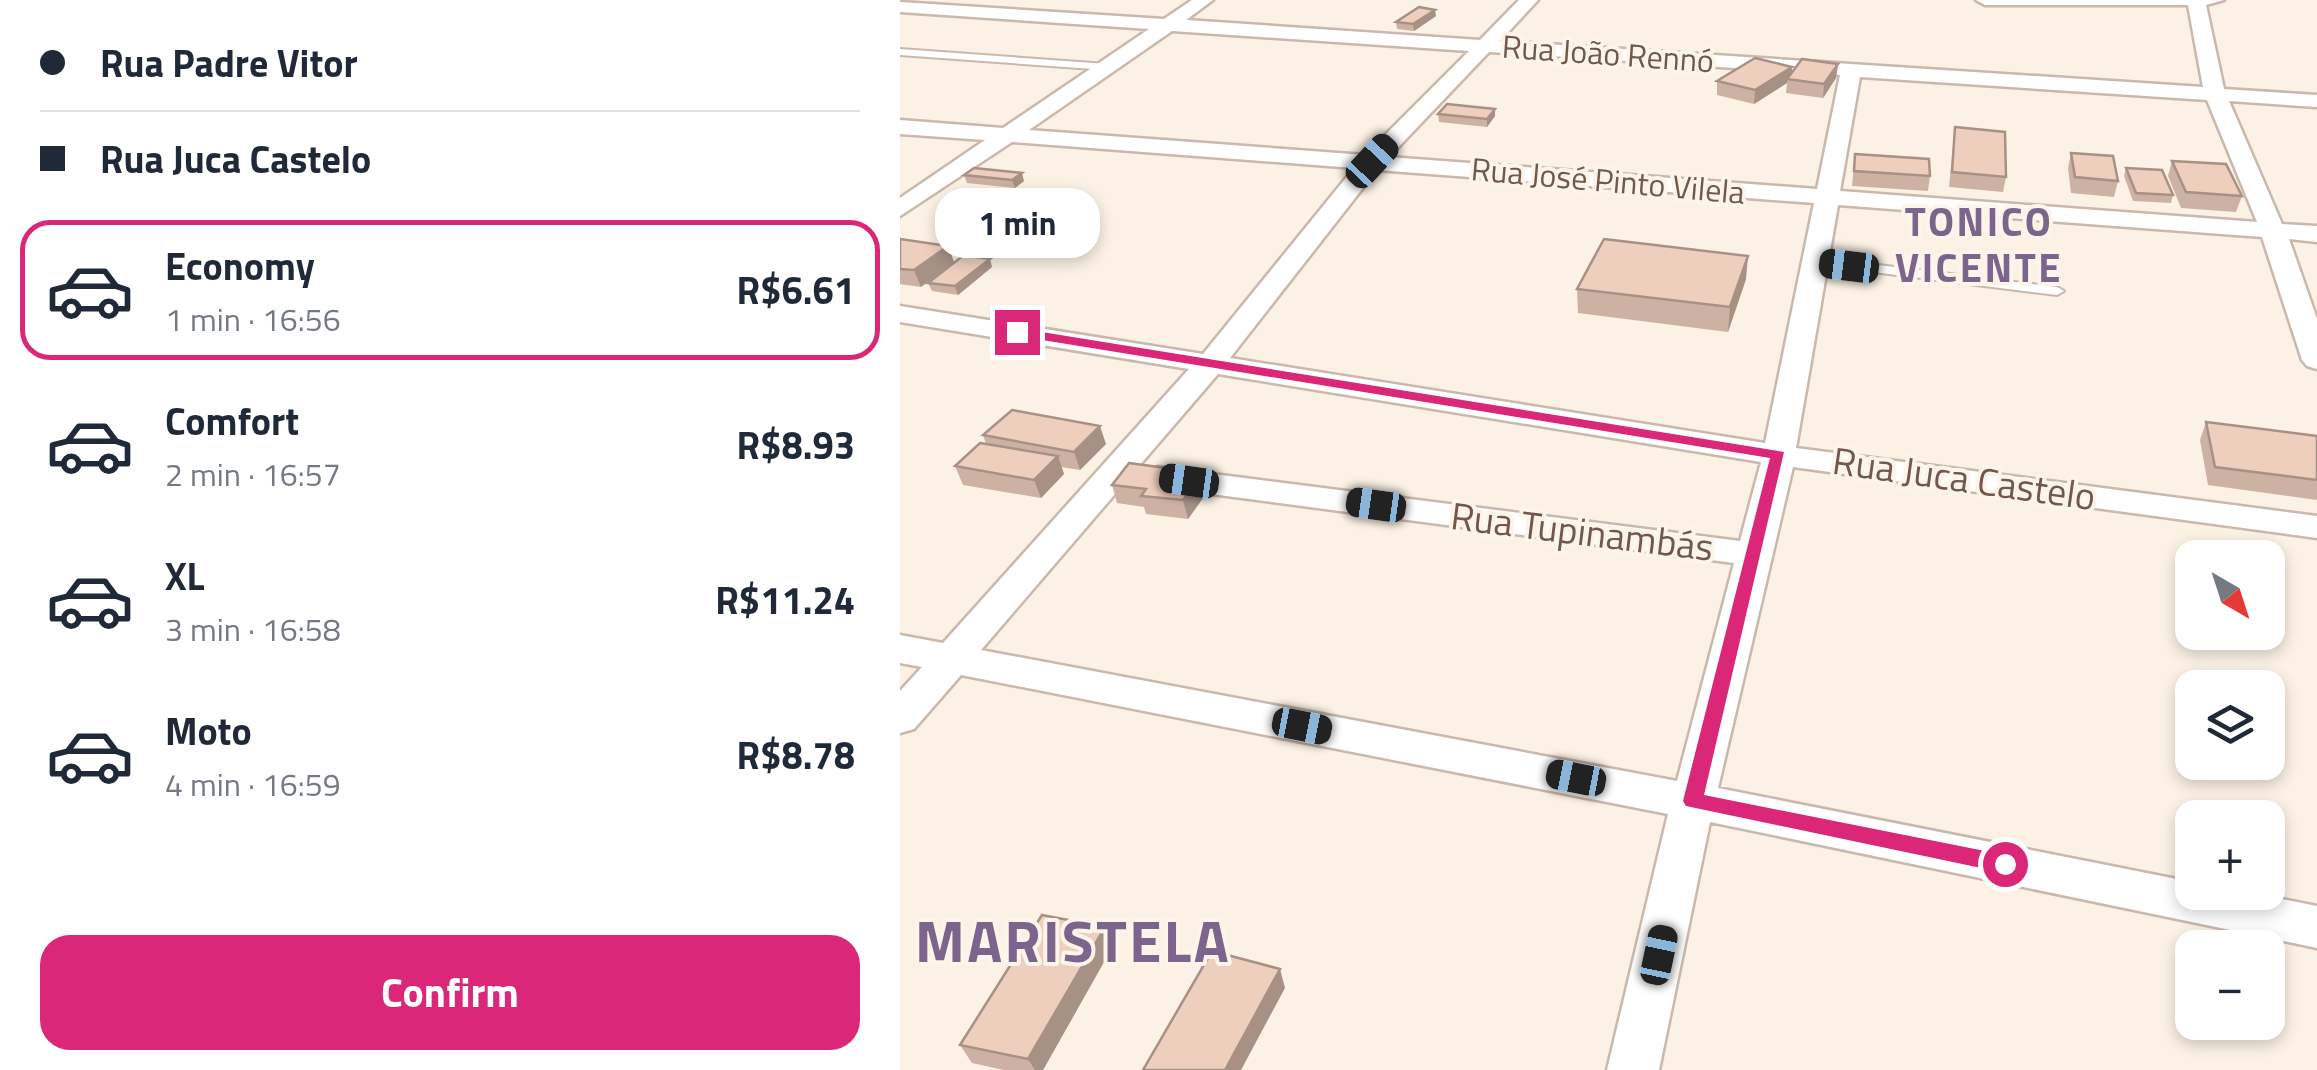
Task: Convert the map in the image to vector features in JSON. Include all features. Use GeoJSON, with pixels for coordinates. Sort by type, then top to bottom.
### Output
{"type":"FeatureCollection","features":[{"type":"Feature","properties":{"kind":"street"},"geometry":{"type":"LineString","coordinates":[[1008,13],[1030,0]]}},
{"type":"Feature","properties":{"kind":"street"},"geometry":{"type":"LineString","coordinates":[[900,209],[1204,0]]}},
{"type":"Feature","properties":{"kind":"street"},"geometry":{"type":"LineString","coordinates":[[900,718],[1212,362],[1372,161],[1529,0]]}},
{"type":"Feature","properties":{"kind":"street"},"geometry":{"type":"LineString","coordinates":[[1985,0],[2205,1],[2215,93],[2273,231],[2316,357]]}},
{"type":"Feature","properties":{"kind":"street","name":"Rua João Rennó"},"geometry":{"type":"LineString","coordinates":[[900,7],[2317,100]]}},
{"type":"Feature","properties":{"kind":"street"},"geometry":{"type":"LineString","coordinates":[[1633,1070],[1693,801],[1779,455],[1851,70]]}},
{"type":"Feature","properties":{"kind":"street","name":"Rua José Pinto Vilela"},"geometry":{"type":"LineString","coordinates":[[900,126],[2317,234]]}},
{"type":"Feature","properties":{"kind":"street","name":"Rua Juca Castelo"},"geometry":{"type":"LineString","coordinates":[[900,314],[1779,455],[2317,527]]}},
{"type":"Feature","properties":{"kind":"street","name":"Rua Tupinambás"},"geometry":{"type":"LineString","coordinates":[[1114,471],[1752,554]]}},
{"type":"Feature","properties":{"kind":"street"},"geometry":{"type":"LineString","coordinates":[[900,649],[2317,926]]}},
{"type":"Feature","properties":{"kind":"lane"},"geometry":{"type":"LineString","coordinates":[[900,52],[1107,66]]}},
{"type":"Feature","properties":{"kind":"lane"},"geometry":{"type":"LineString","coordinates":[[1814,261],[2058,291]]}},
{"type":"Feature","properties":{"kind":"building"},"geometry":{"type":"Polygon","coordinates":[[[1419,7],[1435,10],[1413,24],[1396,22],[1419,7]]]}},
{"type":"Feature","properties":{"kind":"building"},"geometry":{"type":"Polygon","coordinates":[[[1755,58],[1792,67],[1755,90],[1717,81],[1755,58]]]}},
{"type":"Feature","properties":{"kind":"building"},"geometry":{"type":"Polygon","coordinates":[[[1802,59],[1838,64],[1824,84],[1787,79],[1802,59]]]}},
{"type":"Feature","properties":{"kind":"building"},"geometry":{"type":"Polygon","coordinates":[[[1447,104],[1495,109],[1487,119],[1438,114],[1447,104]]]}},
{"type":"Feature","properties":{"kind":"building"},"geometry":{"type":"Polygon","coordinates":[[[1955,127],[2005,132],[2006,177],[1952,172],[1955,127]]]}},
{"type":"Feature","properties":{"kind":"building"},"geometry":{"type":"Polygon","coordinates":[[[2071,153],[2113,156],[2118,181],[2075,177],[2071,153]]]}},
{"type":"Feature","properties":{"kind":"building"},"geometry":{"type":"Polygon","coordinates":[[[1855,154],[1929,159],[1930,176],[1854,171],[1855,154]]]}},
{"type":"Feature","properties":{"kind":"building"},"geometry":{"type":"Polygon","coordinates":[[[2172,161],[2226,164],[2242,196],[2186,192],[2172,161]]]}},
{"type":"Feature","properties":{"kind":"building"},"geometry":{"type":"Polygon","coordinates":[[[974,168],[1022,173],[1012,180],[964,175],[974,168]]]}},
{"type":"Feature","properties":{"kind":"building"},"geometry":{"type":"Polygon","coordinates":[[[2126,168],[2162,170],[2173,195],[2136,193],[2126,168]]]}},
{"type":"Feature","properties":{"kind":"building"},"geometry":{"type":"Polygon","coordinates":[[[900,239],[948,246],[914,270],[900,269],[900,239]]]}},
{"type":"Feature","properties":{"kind":"building"},"geometry":{"type":"Polygon","coordinates":[[[1604,239],[1748,256],[1730,307],[1577,289],[1604,239]]]}},
{"type":"Feature","properties":{"kind":"building"},"geometry":{"type":"Polygon","coordinates":[[[964,255],[990,259],[955,286],[928,283],[964,255]]]}},
{"type":"Feature","properties":{"kind":"building"},"geometry":{"type":"Polygon","coordinates":[[[1012,410],[1100,426],[1074,452],[983,435],[1012,410]]]}},
{"type":"Feature","properties":{"kind":"building"},"geometry":{"type":"Polygon","coordinates":[[[2206,422],[2317,436],[2317,480],[2215,467],[2206,422]]]}},
{"type":"Feature","properties":{"kind":"building"},"geometry":{"type":"Polygon","coordinates":[[[980,443],[1058,456],[1034,480],[955,466],[980,443]]]}},
{"type":"Feature","properties":{"kind":"building"},"geometry":{"type":"Polygon","coordinates":[[[1129,463],[1203,473],[1183,500],[1141,496],[1146,489],[1112,485],[1129,463]]]}},
{"type":"Feature","properties":{"kind":"building"},"geometry":{"type":"Polygon","coordinates":[[[1042,915],[1105,927],[1028,1059],[960,1045],[1042,915]]]}},
{"type":"Feature","properties":{"kind":"building"},"geometry":{"type":"Polygon","coordinates":[[[1212,951],[1280,969],[1225,1070],[1143,1070],[1212,951]]]}},
{"type":"Feature","properties":{"kind":"district","name":"TONICO VICENTE"},"geometry":{"type":"Point","coordinates":[1979,245]}},
{"type":"Feature","properties":{"kind":"district","name":"MARISTELA"},"geometry":{"type":"Point","coordinates":[1073,942]}},
{"type":"Feature","properties":{"kind":"route"},"geometry":{"type":"LineString","coordinates":[[1017,332],[1779,455],[1693,801],[2005,864]]}}]}
